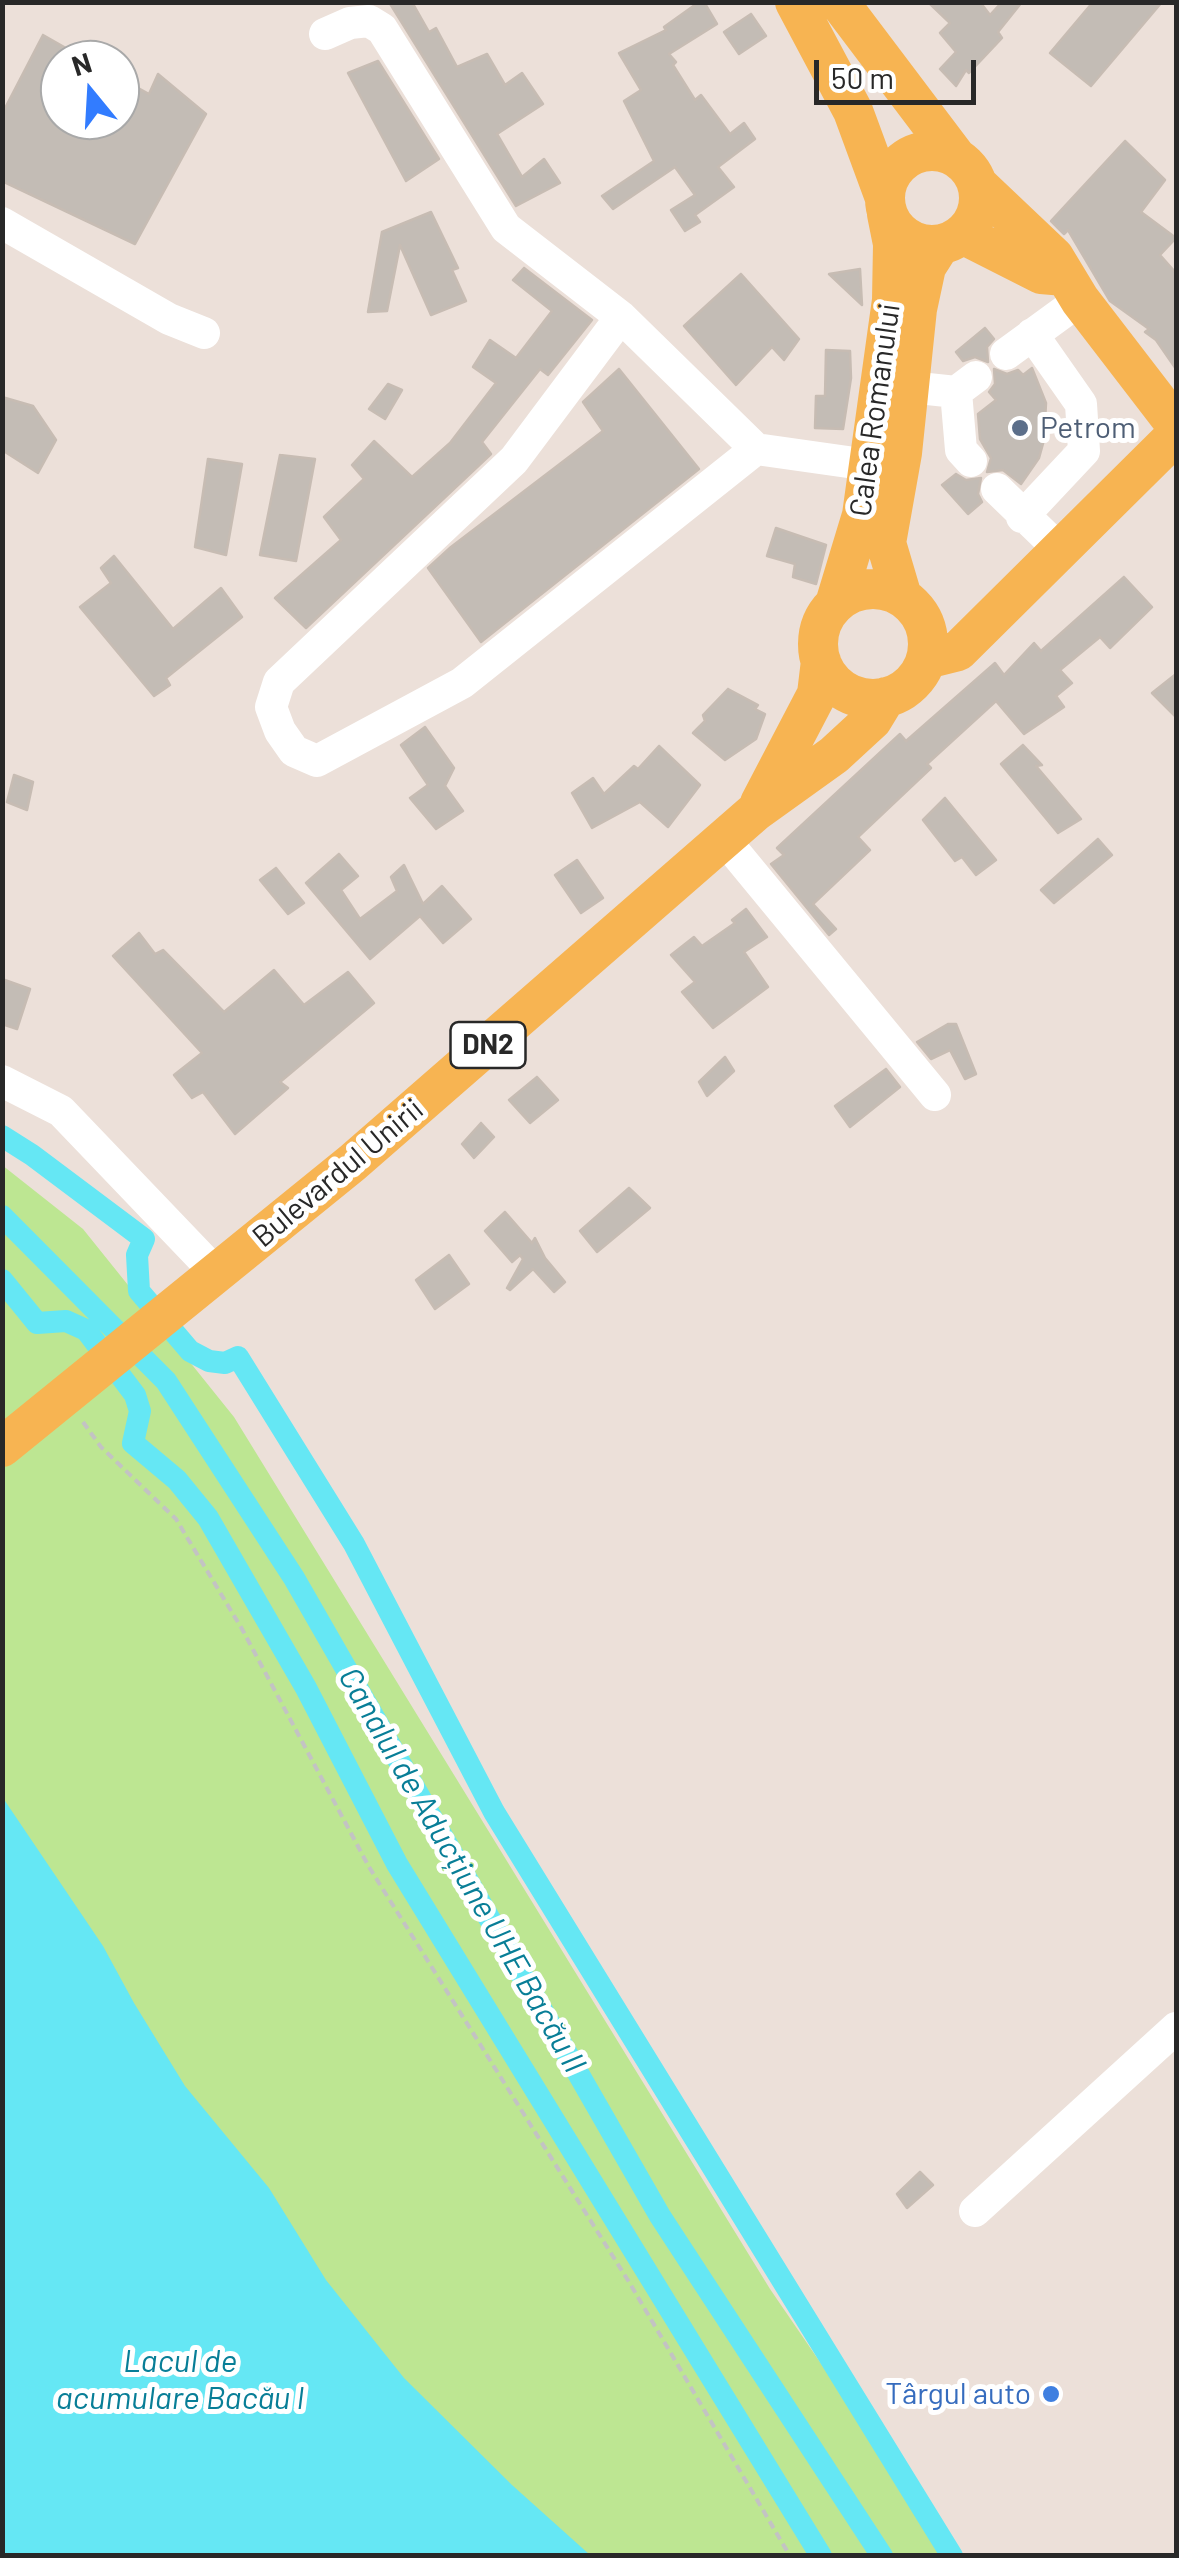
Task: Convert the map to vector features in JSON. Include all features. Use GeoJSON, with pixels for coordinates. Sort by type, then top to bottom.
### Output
{"type":"FeatureCollection","features":[{"type":"Feature","properties":{"kind":"main road","name":"Calea Romanului"},"geometry":{"type":"LineString","coordinates":[[795,2],[853,110],[886,206],[893,244],[892,300],[862,515],[835,604]]}},
{"type":"Feature","properties":{"kind":"main road"},"geometry":{"type":"LineString","coordinates":[[835,604],[868,589],[886,590],[912,607],[928,646],[926,660],[958,652],[1176,426],[1072,288],[1054,257],[967,171],[840,2]]}},
{"type":"Feature","properties":{"kind":"main road"},"geometry":{"type":"LineString","coordinates":[[951,240],[977,212],[967,171],[940,152],[908,157],[888,182],[886,206],[896,228],[908,239],[923,244],[951,240],[1072,288]]}},
{"type":"Feature","properties":{"kind":"main road","name":"Calea Romanului"},"geometry":{"type":"LineString","coordinates":[[912,607],[886,542],[902,453],[917,308],[926,268],[951,240]]}},
{"type":"Feature","properties":{"kind":"main road"},"geometry":{"type":"LineString","coordinates":[[912,607],[1010,600]]}},
{"type":"Feature","properties":{"kind":"main road","name":"DN2"},"geometry":{"type":"LineString","coordinates":[[821,662],[820,631],[835,604]]}},
{"type":"Feature","properties":{"kind":"main road","name":"DN2"},"geometry":{"type":"LineString","coordinates":[[886,698],[904,690],[918,677],[926,660]]}},
{"type":"Feature","properties":{"kind":"main road"},"geometry":{"type":"LineString","coordinates":[[821,662],[840,688],[854,696],[886,698]]}},
{"type":"Feature","properties":{"kind":"main road","name":"Bulevardul Unirii"},"geometry":{"type":"LineString","coordinates":[[756,811],[817,694],[821,662]]}},
{"type":"Feature","properties":{"kind":"main road","name":"Bulevardul Unirii"},"geometry":{"type":"LineString","coordinates":[[2,1448],[352,1163],[756,811],[834,755],[872,720],[886,698]]}},
{"type":"Feature","properties":{"kind":"street"},"geometry":{"type":"LineString","coordinates":[[325,34],[350,23],[369,21],[382,30],[506,228],[621,317],[756,449],[870,464]]}},
{"type":"Feature","properties":{"kind":"street"},"geometry":{"type":"LineString","coordinates":[[2,223],[170,318],[204,333]]}},
{"type":"Feature","properties":{"kind":"street"},"geometry":{"type":"LineString","coordinates":[[1022,516],[1084,451],[1081,404],[1019,344],[1072,288]]}},
{"type":"Feature","properties":{"kind":"street"},"geometry":{"type":"LineString","coordinates":[[621,317],[514,460],[279,682],[271,708],[294,752],[317,761],[462,683],[756,449]]}},
{"type":"Feature","properties":{"kind":"street"},"geometry":{"type":"LineString","coordinates":[[908,387],[966,385],[962,450],[971,461]]}},
{"type":"Feature","properties":{"kind":"street"},"geometry":{"type":"LineString","coordinates":[[997,489],[1060,550]]}},
{"type":"Feature","properties":{"kind":"street"},"geometry":{"type":"LineString","coordinates":[[724,839],[935,1095]]}},
{"type":"Feature","properties":{"kind":"street"},"geometry":{"type":"LineString","coordinates":[[2,1081],[61,1111],[217,1274]]}},
{"type":"Feature","properties":{"kind":"street"},"geometry":{"type":"LineString","coordinates":[[976,2211],[1176,2028]]}},
{"type":"Feature","properties":{"kind":"path"},"geometry":{"type":"LineString","coordinates":[[65,1398],[102,1447],[176,1519],[242,1628],[369,1867],[630,2282],[790,2556]]}},
{"type":"Feature","properties":{"kind":"green space"},"geometry":{"type":"Polygon","coordinates":[[[2,1165],[83,1229],[234,1417],[770,2289],[952,2555],[3,2555],[2,1165]]]}},
{"type":"Feature","properties":{"kind":"water","name":"Lacul de acumulare Bacău I"},"geometry":{"type":"Polygon","coordinates":[[[3,1798],[103,1946],[185,2086],[269,2188],[326,2280],[404,2378],[512,2485],[590,2555],[3,2555],[3,1798]]]}},
{"type":"Feature","properties":{"kind":"building"},"geometry":{"type":"Polygon","coordinates":[[[389,2],[412,2],[429,32],[436,28],[457,67],[487,54],[505,85],[522,73],[543,104],[497,134],[522,177],[544,159],[560,183],[516,206],[389,2]]]}},
{"type":"Feature","properties":{"kind":"building"},"geometry":{"type":"Polygon","coordinates":[[[704,2],[717,24],[669,54],[676,62],[673,65],[695,100],[701,95],[730,134],[744,123],[755,139],[718,167],[734,187],[695,215],[700,222],[685,231],[671,210],[695,195],[675,167],[613,209],[602,196],[654,161],[624,101],[641,90],[619,53],[666,30],[664,27],[704,2]]]}},
{"type":"Feature","properties":{"kind":"building"},"geometry":{"type":"Polygon","coordinates":[[[928,2],[980,2],[990,15],[1002,2],[1022,2],[998,32],[1002,38],[969,73],[966,70],[956,86],[940,69],[956,52],[940,33],[950,23],[928,2]]]}},
{"type":"Feature","properties":{"kind":"building"},"geometry":{"type":"Polygon","coordinates":[[[1093,2],[1162,2],[1091,86],[1050,53],[1093,2]]]}},
{"type":"Feature","properties":{"kind":"building"},"geometry":{"type":"Polygon","coordinates":[[[751,14],[766,36],[739,54],[724,32],[751,14]]]}},
{"type":"Feature","properties":{"kind":"building"},"geometry":{"type":"Polygon","coordinates":[[[40,41],[40,140],[140,140],[140,89],[149,94],[158,74],[206,114],[135,244],[2,181],[2,114],[40,41]]]}},
{"type":"Feature","properties":{"kind":"building"},"geometry":{"type":"Polygon","coordinates":[[[378,61],[439,159],[406,181],[348,73],[378,61]]]}},
{"type":"Feature","properties":{"kind":"building"},"geometry":{"type":"Polygon","coordinates":[[[1125,141],[1165,180],[1141,212],[1176,238],[1160,255],[1176,273],[1176,369],[1156,340],[1145,332],[1149,329],[1110,301],[1068,230],[1064,234],[1051,221],[1125,141]]]}},
{"type":"Feature","properties":{"kind":"building"},"geometry":{"type":"Polygon","coordinates":[[[431,212],[458,268],[452,270],[466,301],[431,315],[400,245],[387,311],[368,312],[382,232],[431,212]]]}},
{"type":"Feature","properties":{"kind":"building"},"geometry":{"type":"Polygon","coordinates":[[[524,268],[592,320],[548,375],[540,369],[482,442],[491,454],[306,628],[275,598],[341,540],[324,517],[364,479],[352,465],[374,441],[412,477],[450,443],[496,383],[473,367],[490,340],[516,358],[552,311],[513,280],[524,268]]]}},
{"type":"Feature","properties":{"kind":"building"},"geometry":{"type":"Polygon","coordinates":[[[860,269],[862,305],[829,274],[860,269]]]}},
{"type":"Feature","properties":{"kind":"building"},"geometry":{"type":"Polygon","coordinates":[[[741,274],[799,339],[784,360],[772,347],[736,385],[684,326],[741,274]]]}},
{"type":"Feature","properties":{"kind":"building"},"geometry":{"type":"Polygon","coordinates":[[[985,328],[994,339],[987,347],[988,362],[975,357],[963,361],[956,352],[985,328]]]}},
{"type":"Feature","properties":{"kind":"building"},"geometry":{"type":"Polygon","coordinates":[[[826,350],[850,351],[851,378],[843,429],[815,428],[816,396],[825,396],[826,350]]]}},
{"type":"Feature","properties":{"kind":"building"},"geometry":{"type":"Polygon","coordinates":[[[1032,368],[1046,403],[1044,440],[1039,458],[1021,484],[1003,470],[987,472],[991,458],[980,439],[978,414],[996,400],[989,392],[995,384],[994,369],[1007,374],[1018,370],[1023,375],[1032,368]]]}},
{"type":"Feature","properties":{"kind":"building"},"geometry":{"type":"Polygon","coordinates":[[[619,369],[699,469],[481,642],[428,568],[603,431],[583,402],[619,369]]]}},
{"type":"Feature","properties":{"kind":"building"},"geometry":{"type":"Polygon","coordinates":[[[388,384],[402,390],[385,419],[369,409],[388,384]]]}},
{"type":"Feature","properties":{"kind":"building"},"geometry":{"type":"Polygon","coordinates":[[[2,397],[33,406],[56,440],[38,473],[2,450],[2,397]]]}},
{"type":"Feature","properties":{"kind":"building"},"geometry":{"type":"Polygon","coordinates":[[[280,455],[315,459],[296,561],[260,555],[280,455]]]}},
{"type":"Feature","properties":{"kind":"building"},"geometry":{"type":"Polygon","coordinates":[[[208,459],[242,464],[226,555],[195,547],[208,459]]]}},
{"type":"Feature","properties":{"kind":"building"},"geometry":{"type":"Polygon","coordinates":[[[956,474],[966,480],[981,478],[978,494],[982,502],[968,514],[942,485],[956,474]]]}},
{"type":"Feature","properties":{"kind":"building"},"geometry":{"type":"Polygon","coordinates":[[[776,528],[826,545],[816,584],[793,577],[795,564],[767,556],[776,528]]]}},
{"type":"Feature","properties":{"kind":"building"},"geometry":{"type":"Polygon","coordinates":[[[114,556],[173,629],[221,588],[242,617],[166,678],[170,685],[154,696],[80,607],[111,583],[101,568],[114,556]]]}},
{"type":"Feature","properties":{"kind":"building"},"geometry":{"type":"Polygon","coordinates":[[[1124,577],[1152,607],[1110,648],[1100,637],[1060,670],[1072,683],[1056,696],[1064,707],[1024,734],[996,701],[927,764],[931,768],[858,837],[870,850],[813,904],[836,929],[829,935],[771,864],[784,855],[777,848],[900,734],[906,741],[995,663],[1004,675],[1034,643],[1041,651],[1124,577]]]}},
{"type":"Feature","properties":{"kind":"building"},"geometry":{"type":"Polygon","coordinates":[[[1176,674],[1176,717],[1152,693],[1176,674]]]}},
{"type":"Feature","properties":{"kind":"building"},"geometry":{"type":"Polygon","coordinates":[[[728,689],[758,705],[755,709],[765,714],[756,739],[725,760],[693,733],[705,721],[703,715],[728,689]]]}},
{"type":"Feature","properties":{"kind":"building"},"geometry":{"type":"Polygon","coordinates":[[[425,727],[454,768],[445,786],[463,811],[436,829],[410,798],[428,785],[401,745],[425,727]]]}},
{"type":"Feature","properties":{"kind":"building"},"geometry":{"type":"Polygon","coordinates":[[[1023,745],[1081,819],[1058,833],[1001,764],[1023,745]]]}},
{"type":"Feature","properties":{"kind":"building"},"geometry":{"type":"Polygon","coordinates":[[[659,746],[700,785],[668,827],[640,802],[592,828],[572,793],[593,778],[604,794],[634,766],[638,769],[659,746]]]}},
{"type":"Feature","properties":{"kind":"building"},"geometry":{"type":"Polygon","coordinates":[[[14,775],[33,782],[27,810],[7,802],[14,775]]]}},
{"type":"Feature","properties":{"kind":"building"},"geometry":{"type":"Polygon","coordinates":[[[945,798],[996,860],[976,875],[962,857],[955,861],[923,820],[945,798]]]}},
{"type":"Feature","properties":{"kind":"building"},"geometry":{"type":"Polygon","coordinates":[[[1098,839],[1112,855],[1054,903],[1041,890],[1098,839]]]}},
{"type":"Feature","properties":{"kind":"building"},"geometry":{"type":"Polygon","coordinates":[[[339,854],[358,876],[341,890],[360,919],[397,891],[391,877],[404,865],[423,904],[442,886],[471,919],[443,943],[420,916],[370,959],[306,883],[339,854]]]}},
{"type":"Feature","properties":{"kind":"building"},"geometry":{"type":"Polygon","coordinates":[[[577,860],[603,898],[581,913],[555,875],[577,860]]]}},
{"type":"Feature","properties":{"kind":"building"},"geometry":{"type":"Polygon","coordinates":[[[276,868],[304,903],[288,914],[260,880],[276,868]]]}},
{"type":"Feature","properties":{"kind":"building"},"geometry":{"type":"Polygon","coordinates":[[[746,909],[767,937],[744,952],[768,987],[713,1028],[682,992],[695,982],[671,955],[694,937],[702,946],[735,923],[732,920],[746,909]]]}},
{"type":"Feature","properties":{"kind":"building"},"geometry":{"type":"Polygon","coordinates":[[[139,933],[155,954],[163,950],[224,1012],[274,970],[304,1005],[348,972],[374,1003],[280,1082],[288,1088],[235,1134],[203,1092],[192,1098],[174,1075],[202,1053],[113,956],[139,933]]]}},
{"type":"Feature","properties":{"kind":"building"},"geometry":{"type":"Polygon","coordinates":[[[2,979],[30,989],[17,1029],[2,1024],[2,979]]]}},
{"type":"Feature","properties":{"kind":"building"},"geometry":{"type":"Polygon","coordinates":[[[948,1024],[956,1024],[976,1074],[965,1079],[950,1050],[931,1059],[917,1042],[948,1024]]]}},
{"type":"Feature","properties":{"kind":"building"},"geometry":{"type":"Polygon","coordinates":[[[725,1057],[734,1071],[707,1096],[699,1082],[725,1057]]]}},
{"type":"Feature","properties":{"kind":"building"},"geometry":{"type":"Polygon","coordinates":[[[886,1069],[900,1087],[850,1127],[835,1106],[886,1069]]]}},
{"type":"Feature","properties":{"kind":"building"},"geometry":{"type":"Polygon","coordinates":[[[537,1077],[558,1100],[530,1123],[509,1100],[537,1077]]]}},
{"type":"Feature","properties":{"kind":"building"},"geometry":{"type":"Polygon","coordinates":[[[481,1123],[494,1137],[474,1158],[462,1144],[481,1123]]]}},
{"type":"Feature","properties":{"kind":"building"},"geometry":{"type":"Polygon","coordinates":[[[629,1188],[650,1208],[597,1252],[580,1231],[629,1188]]]}},
{"type":"Feature","properties":{"kind":"building"},"geometry":{"type":"Polygon","coordinates":[[[505,1212],[532,1243],[535,1238],[545,1258],[565,1282],[554,1292],[533,1269],[510,1290],[507,1288],[523,1259],[520,1255],[512,1262],[485,1231],[505,1212]]]}},
{"type":"Feature","properties":{"kind":"building"},"geometry":{"type":"Polygon","coordinates":[[[449,1255],[469,1284],[435,1309],[416,1280],[449,1255]]]}},
{"type":"Feature","properties":{"kind":"building"},"geometry":{"type":"Polygon","coordinates":[[[920,2172],[933,2185],[907,2208],[897,2194],[920,2172]]]}},
{"type":"Feature","properties":{"kind":"waterway"},"geometry":{"type":"LineString","coordinates":[[2,1136],[144,1239],[137,1255],[139,1291],[190,1351],[209,1361],[225,1363],[238,1357],[354,1544],[494,1812],[952,2556]]}},
{"type":"Feature","properties":{"kind":"waterway","name":"Canalul de Aducțiune UHE Bacău II"},"geometry":{"type":"LineString","coordinates":[[2,1216],[166,1381],[294,1578],[660,2216],[882,2556]]}},
{"type":"Feature","properties":{"kind":"waterway"},"geometry":{"type":"LineString","coordinates":[[2,1280],[37,1323],[66,1321],[86,1330],[135,1395],[140,1411],[133,1443],[177,1480],[208,1518],[306,1688],[397,1864],[821,2556]]}},
{"type":"Feature","properties":{"kind":"place","name":"Petrom"},"geometry":{"type":"Point","coordinates":[1020,428]}},
{"type":"Feature","properties":{"kind":"place","name":"Târgul auto"},"geometry":{"type":"Point","coordinates":[1051,2394]}}]}
